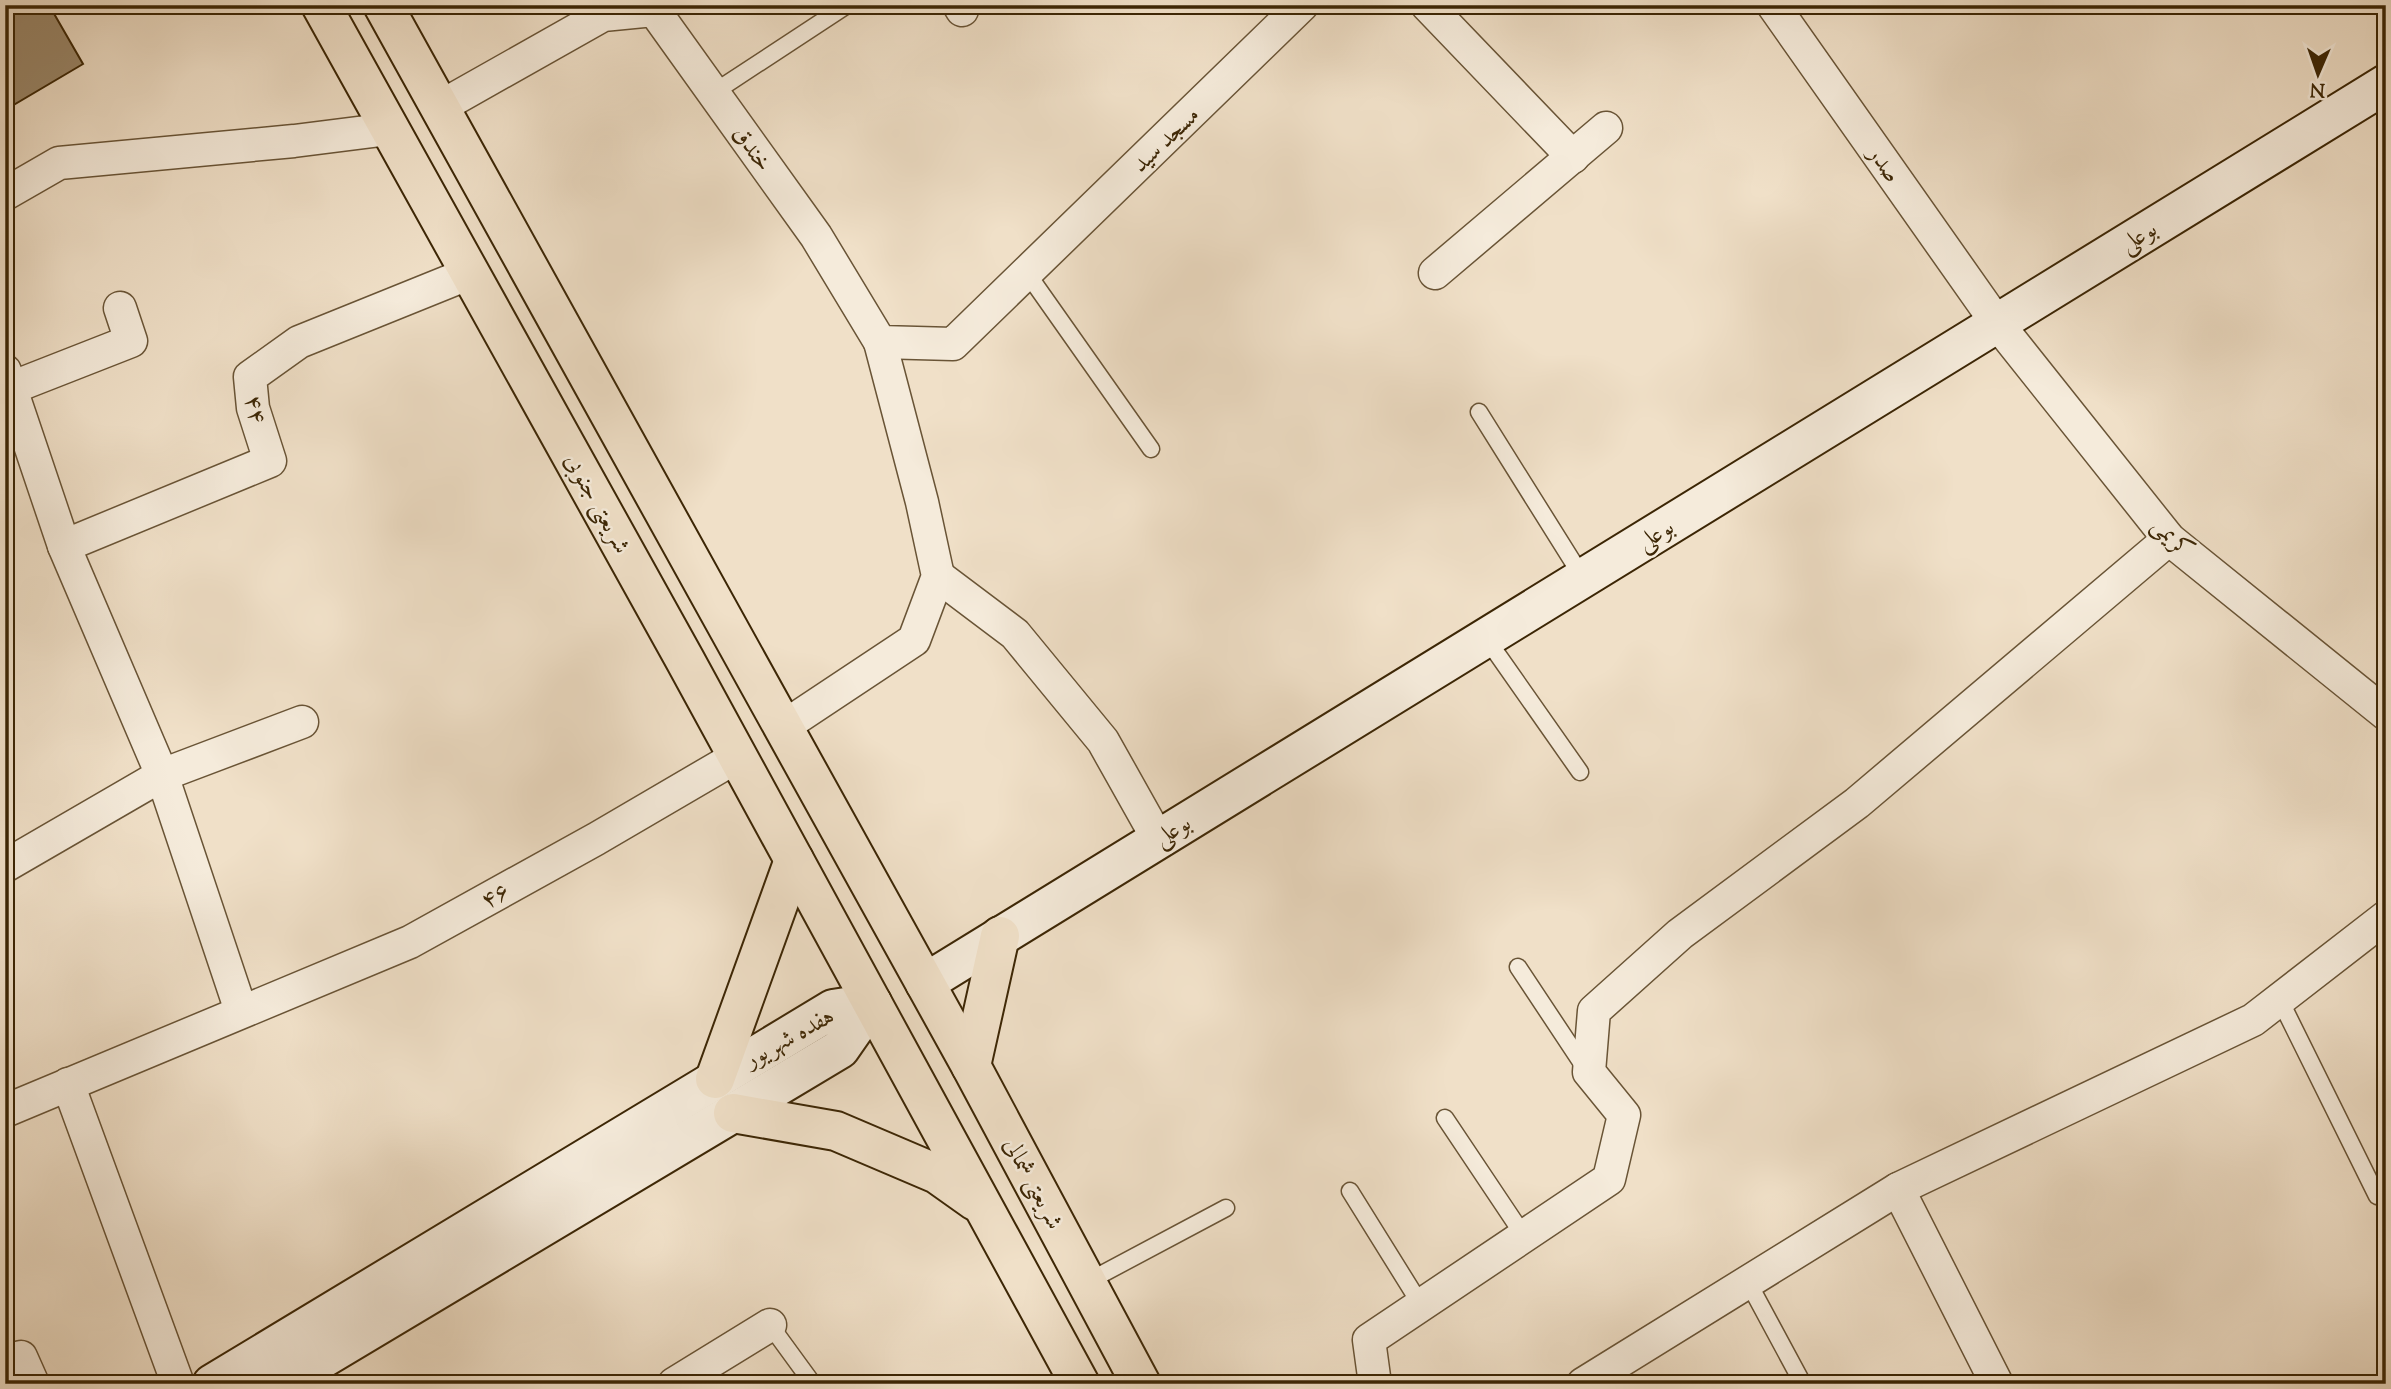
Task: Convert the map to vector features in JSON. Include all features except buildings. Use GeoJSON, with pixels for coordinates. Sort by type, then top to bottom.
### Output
{"type":"FeatureCollection","features":[{"type":"Feature","properties":{"kind":"main road","name":"شریعتی جنوبی"},"geometry":{"type":"LineString","coordinates":[[320,5],[738,756],[872,1003]]}},
{"type":"Feature","properties":{"kind":"main road"},"geometry":{"type":"LineString","coordinates":[[383,5],[925,983],[872,1003],[1080,1384]]}},
{"type":"Feature","properties":{"kind":"main road","name":"بوعلی"},"geometry":{"type":"LineString","coordinates":[[925,983],[2386,84]]}},
{"type":"Feature","properties":{"kind":"main road"},"geometry":{"type":"LineString","coordinates":[[715,1079],[794,860]]}},
{"type":"Feature","properties":{"kind":"main road"},"geometry":{"type":"LineString","coordinates":[[971,1066],[1000,936]]}},
{"type":"Feature","properties":{"kind":"main road","name":"شریعتی شمالی"},"geometry":{"type":"LineString","coordinates":[[925,983],[1141,1384]]}},
{"type":"Feature","properties":{"kind":"main road","name":"هفده شهریور"},"geometry":{"type":"LineString","coordinates":[[212,1384],[833,1009],[872,1003]]}},
{"type":"Feature","properties":{"kind":"main road","name":"هفده شهریور"},"geometry":{"type":"LineString","coordinates":[[280,1384],[840,1049],[872,1003]]}},
{"type":"Feature","properties":{"kind":"main road"},"geometry":{"type":"LineString","coordinates":[[733,1113],[836,1131],[937,1174],[980,1205]]}},
{"type":"Feature","properties":{"kind":"street","name":"مسجد سید"},"geometry":{"type":"LineString","coordinates":[[1027,273],[1303,5]]}},
{"type":"Feature","properties":{"kind":"street"},"geometry":{"type":"LineString","coordinates":[[1427,5],[1573,156]]}},
{"type":"Feature","properties":{"kind":"street","name":"صدر"},"geometry":{"type":"LineString","coordinates":[[1773,5],[1997,323]]}},
{"type":"Feature","properties":{"kind":"street","name":"خندق"},"geometry":{"type":"LineString","coordinates":[[440,107],[603,15],[652,8],[816,236],[880,342],[922,502],[938,576]]}},
{"type":"Feature","properties":{"kind":"street"},"geometry":{"type":"LineString","coordinates":[[1435,273],[1606,128]]}},
{"type":"Feature","properties":{"kind":"street"},"geometry":{"type":"LineString","coordinates":[[5,194],[59,163],[294,141],[389,129]]}},
{"type":"Feature","properties":{"kind":"street","name":"۴۴"},"geometry":{"type":"LineString","coordinates":[[64,545],[270,461],[253,408],[250,377],[299,342],[470,273]]}},
{"type":"Feature","properties":{"kind":"street"},"geometry":{"type":"LineString","coordinates":[[880,342],[953,344],[1027,273]]}},
{"type":"Feature","properties":{"kind":"street"},"geometry":{"type":"LineString","coordinates":[[120,308],[131,341],[8,379],[64,545],[163,775],[241,1011]]}},
{"type":"Feature","properties":{"kind":"street","name":"کریمی"},"geometry":{"type":"LineString","coordinates":[[1997,323],[2169,539],[2386,714]]}},
{"type":"Feature","properties":{"kind":"street"},"geometry":{"type":"LineString","coordinates":[[1375,1384],[1369,1340],[1609,1179],[1623,1115],[1589,1072],[1594,1011],[1680,934],[1857,803],[2169,539]]}},
{"type":"Feature","properties":{"kind":"street"},"geometry":{"type":"LineString","coordinates":[[783,727],[914,640],[938,576],[1014,634],[1032,655],[1103,741],[1158,839]]}},
{"type":"Feature","properties":{"kind":"street"},"geometry":{"type":"LineString","coordinates":[[5,866],[163,775],[302,722]]}},
{"type":"Feature","properties":{"kind":"street","name":"۴۶"},"geometry":{"type":"LineString","coordinates":[[68,1084],[410,942],[596,839],[738,756]]}},
{"type":"Feature","properties":{"kind":"street"},"geometry":{"type":"LineString","coordinates":[[1583,1384],[1898,1189],[2253,1020],[2386,917]]}},
{"type":"Feature","properties":{"kind":"street"},"geometry":{"type":"LineString","coordinates":[[5,1111],[68,1084],[178,1384]]}},
{"type":"Feature","properties":{"kind":"street"},"geometry":{"type":"LineString","coordinates":[[1898,1189],[1997,1384]]}},
{"type":"Feature","properties":{"kind":"street"},"geometry":{"type":"LineString","coordinates":[[674,1384],[770,1325]]}},
{"type":"Feature","properties":{"kind":"street"},"geometry":{"type":"LineString","coordinates":[[5,1363],[22,1357],[33,1384]]}},
{"type":"Feature","properties":{"kind":"lane"},"geometry":{"type":"LineString","coordinates":[[713,93],[847,5]]}},
{"type":"Feature","properties":{"kind":"lane"},"geometry":{"type":"LineString","coordinates":[[1027,273],[1151,449]]}},
{"type":"Feature","properties":{"kind":"lane"},"geometry":{"type":"LineString","coordinates":[[1479,412],[1583,578]]}},
{"type":"Feature","properties":{"kind":"lane"},"geometry":{"type":"LineString","coordinates":[[1486,638],[1580,772]]}},
{"type":"Feature","properties":{"kind":"lane"},"geometry":{"type":"LineString","coordinates":[[1518,967],[1589,1072]]}},
{"type":"Feature","properties":{"kind":"lane"},"geometry":{"type":"LineString","coordinates":[[2279,998],[2377,1196]]}},
{"type":"Feature","properties":{"kind":"lane"},"geometry":{"type":"LineString","coordinates":[[1445,1118],[1524,1236]]}},
{"type":"Feature","properties":{"kind":"lane"},"geometry":{"type":"LineString","coordinates":[[1350,1191],[1421,1305]]}},
{"type":"Feature","properties":{"kind":"lane"},"geometry":{"type":"LineString","coordinates":[[1087,1282],[1226,1208]]}},
{"type":"Feature","properties":{"kind":"lane"},"geometry":{"type":"LineString","coordinates":[[1748,1282],[1803,1384]]}},
{"type":"Feature","properties":{"kind":"lane"},"geometry":{"type":"LineString","coordinates":[[770,1325],[813,1384]]}}]}
